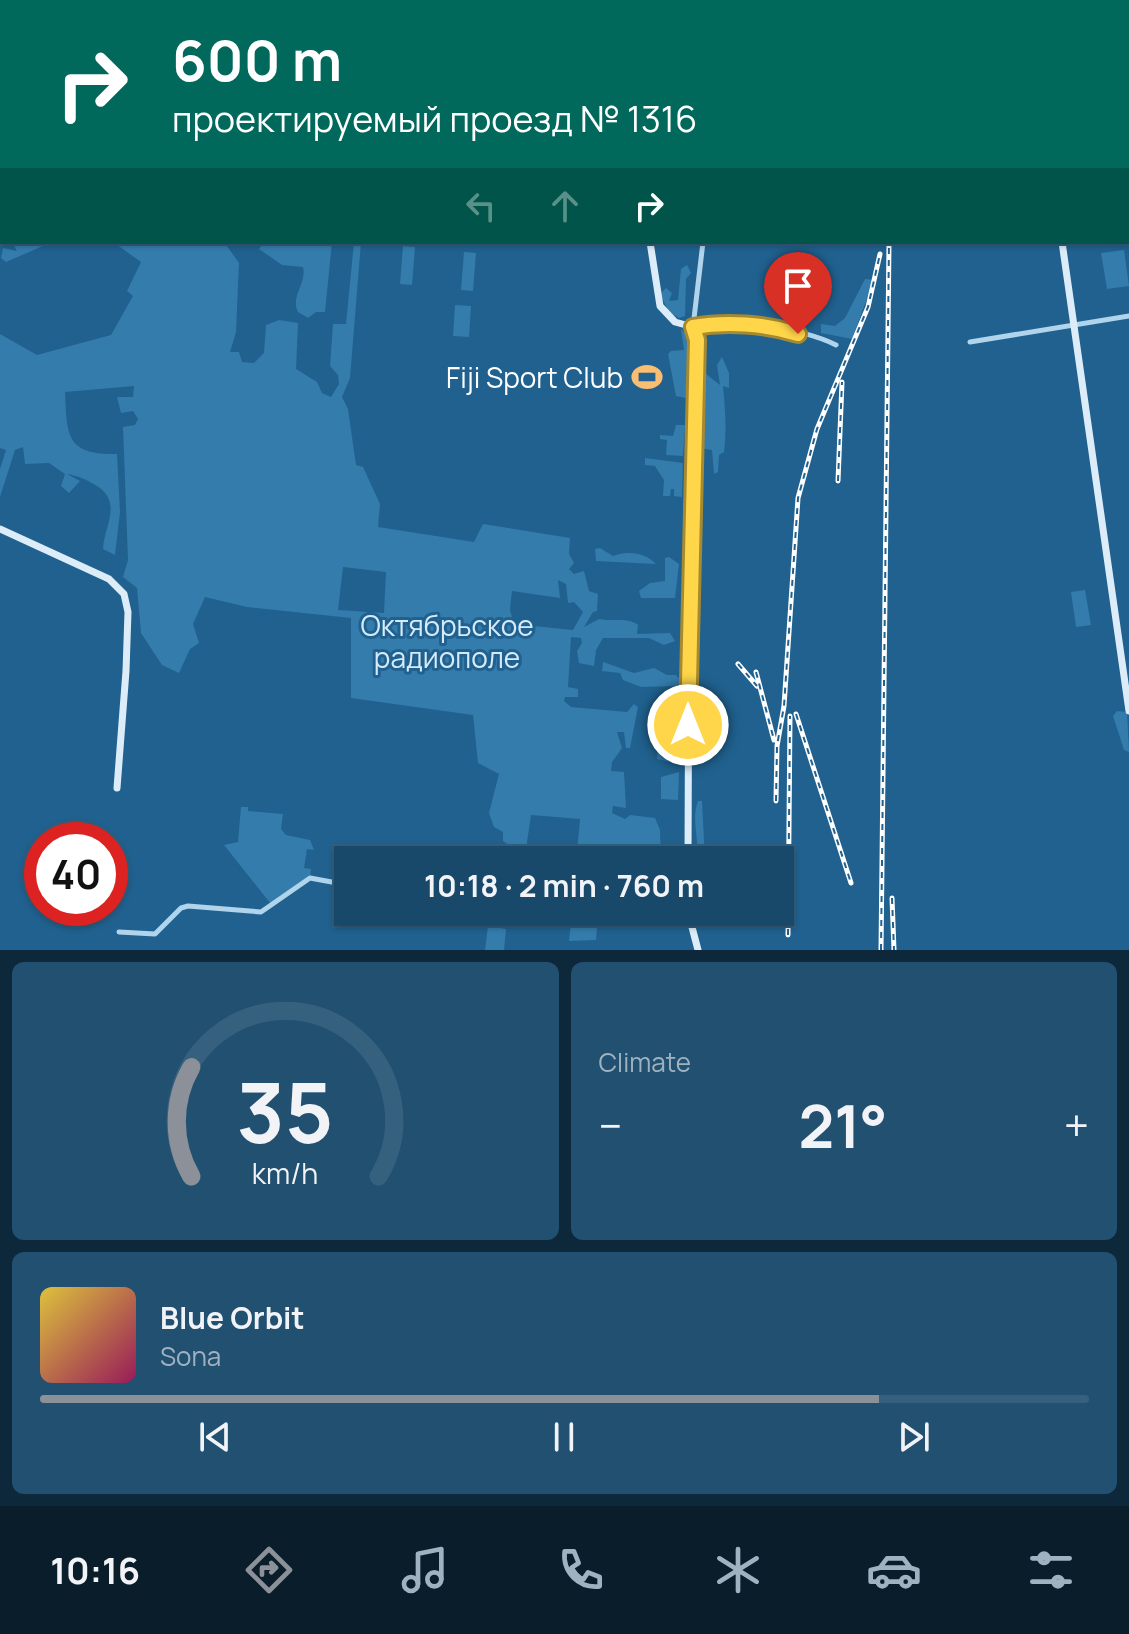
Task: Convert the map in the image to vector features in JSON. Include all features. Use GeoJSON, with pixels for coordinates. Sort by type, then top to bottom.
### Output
{"type":"FeatureCollection","features":[{"type":"Feature","properties":{"kind":"street"},"geometry":{"type":"LineString","coordinates":[[650,244],[660,306],[675,322],[693,327],[721,324],[777,329],[822,337],[836,345]]}},
{"type":"Feature","properties":{"kind":"street"},"geometry":{"type":"LineString","coordinates":[[688,846],[689,587],[697,340],[693,327],[703,244]]}},
{"type":"Feature","properties":{"kind":"street"},"geometry":{"type":"LineString","coordinates":[[1062,244],[1129,711]]}},
{"type":"Feature","properties":{"kind":"street"},"geometry":{"type":"LineString","coordinates":[[970,342],[1129,316]]}},
{"type":"Feature","properties":{"kind":"street"},"geometry":{"type":"LineString","coordinates":[[0,529],[116,582],[124,594],[128,626],[117,788]]}},
{"type":"Feature","properties":{"kind":"street"},"geometry":{"type":"LineString","coordinates":[[119,932],[155,934],[181,908],[188,906],[261,912],[310,878],[334,882]]}},
{"type":"Feature","properties":{"kind":"street"},"geometry":{"type":"LineString","coordinates":[[691,926],[698,950]]}},
{"type":"Feature","properties":{"kind":"green space"},"geometry":{"type":"Polygon","coordinates":[[[13,244],[47,244],[6,262],[1,258],[3,248],[17,251],[13,244]]]}},
{"type":"Feature","properties":{"kind":"green space","name":"Октябрьское радиополе"},"geometry":{"type":"Polygon","coordinates":[[[116,244],[225,244],[239,263],[236,332],[230,352],[239,352],[242,362],[254,363],[264,353],[266,325],[279,320],[298,323],[296,369],[317,382],[322,393],[331,397],[339,384],[338,375],[330,366],[333,324],[346,324],[354,244],[361,244],[350,378],[342,397],[348,409],[356,465],[363,467],[380,504],[378,527],[474,542],[483,524],[570,538],[569,554],[574,563],[569,569],[574,574],[584,571],[589,591],[598,594],[597,611],[593,612],[584,627],[599,619],[624,620],[638,625],[637,634],[670,633],[675,641],[664,645],[649,638],[603,638],[596,650],[594,666],[579,663],[577,651],[582,643],[581,638],[571,637],[568,687],[578,689],[578,697],[565,697],[564,701],[571,707],[627,712],[634,704],[638,707],[630,748],[626,748],[624,732],[617,732],[622,748],[612,762],[611,771],[624,772],[626,808],[613,806],[612,813],[625,819],[630,815],[655,818],[660,830],[661,846],[578,846],[580,819],[531,815],[526,846],[510,846],[503,841],[503,832],[494,827],[489,813],[499,774],[478,763],[473,715],[351,698],[351,618],[247,607],[205,597],[193,624],[199,643],[190,649],[179,673],[162,665],[141,633],[137,588],[123,577],[128,560],[123,427],[135,425],[138,419],[133,411],[121,413],[117,397],[133,397],[134,386],[65,392],[67,420],[73,440],[88,451],[117,454],[120,512],[115,555],[103,549],[111,507],[105,493],[86,480],[67,474],[80,481],[69,493],[61,486],[65,474],[49,463],[25,464],[23,447],[15,450],[0,497],[0,469],[6,450],[0,448],[0,334],[37,355],[111,335],[133,296],[127,291],[141,262],[116,244]],[[343,567],[338,610],[384,613],[386,572],[343,567]],[[558,580],[560,598],[512,591],[510,610],[514,624],[573,630],[583,612],[574,602],[568,603],[566,584],[558,580]]]}},
{"type":"Feature","properties":{"kind":"green space"},"geometry":{"type":"Polygon","coordinates":[[[263,244],[332,244],[325,312],[316,312],[308,318],[298,312],[296,301],[303,279],[303,267],[282,265],[259,249],[263,244]]]}},
{"type":"Feature","properties":{"kind":"green space"},"geometry":{"type":"Polygon","coordinates":[[[403,246],[415,247],[412,285],[400,284],[403,246]]]}},
{"type":"Feature","properties":{"kind":"green space"},"geometry":{"type":"Polygon","coordinates":[[[1124,250],[1129,286],[1107,289],[1101,253],[1124,250]]]}},
{"type":"Feature","properties":{"kind":"green space"},"geometry":{"type":"Polygon","coordinates":[[[464,252],[476,253],[473,291],[461,290],[464,252]]]}},
{"type":"Feature","properties":{"kind":"green space"},"geometry":{"type":"Polygon","coordinates":[[[687,265],[691,273],[686,279],[685,316],[679,318],[669,312],[660,294],[666,288],[672,293],[669,301],[678,300],[681,269],[687,265]]]}},
{"type":"Feature","properties":{"kind":"green space"},"geometry":{"type":"Polygon","coordinates":[[[865,279],[874,280],[852,339],[821,333],[821,324],[835,326],[845,318],[865,279]]]}},
{"type":"Feature","properties":{"kind":"green space"},"geometry":{"type":"Polygon","coordinates":[[[455,305],[471,306],[469,337],[453,336],[455,305]]]}},
{"type":"Feature","properties":{"kind":"green space"},"geometry":{"type":"Polygon","coordinates":[[[681,329],[693,342],[692,371],[689,371],[688,347],[686,398],[676,396],[668,354],[684,350],[681,329]]]}},
{"type":"Feature","properties":{"kind":"green space"},"geometry":{"type":"Polygon","coordinates":[[[722,357],[729,373],[729,388],[723,386],[724,452],[719,455],[718,472],[714,474],[712,450],[705,449],[701,441],[699,422],[705,373],[720,385],[717,365],[722,357]]]}},
{"type":"Feature","properties":{"kind":"green space"},"geometry":{"type":"Polygon","coordinates":[[[676,425],[685,425],[683,456],[666,455],[667,440],[660,439],[660,435],[673,436],[676,425]]]}},
{"type":"Feature","properties":{"kind":"green space"},"geometry":{"type":"Polygon","coordinates":[[[645,458],[683,463],[682,497],[674,496],[674,489],[671,489],[670,496],[663,496],[664,480],[655,466],[645,465],[645,458]]]}},
{"type":"Feature","properties":{"kind":"green space"},"geometry":{"type":"Polygon","coordinates":[[[600,548],[613,556],[625,553],[642,555],[656,564],[596,561],[595,549],[600,548]]]}},
{"type":"Feature","properties":{"kind":"green space"},"geometry":{"type":"Polygon","coordinates":[[[669,557],[679,564],[675,598],[641,598],[639,591],[650,583],[665,581],[665,558],[669,557]]]}},
{"type":"Feature","properties":{"kind":"green space"},"geometry":{"type":"Polygon","coordinates":[[[1085,590],[1091,625],[1076,627],[1071,592],[1085,590]]]}},
{"type":"Feature","properties":{"kind":"green space"},"geometry":{"type":"Polygon","coordinates":[[[603,662],[634,673],[654,668],[667,675],[676,675],[682,682],[677,686],[641,687],[623,680],[620,673],[602,671],[603,662]]]}},
{"type":"Feature","properties":{"kind":"green space"},"geometry":{"type":"Polygon","coordinates":[[[1117,711],[1127,712],[1129,752],[1124,750],[1113,716],[1117,711]]]}},
{"type":"Feature","properties":{"kind":"green space"},"geometry":{"type":"Polygon","coordinates":[[[679,728],[680,739],[681,728],[684,731],[683,762],[681,758],[679,764],[657,759],[658,735],[679,728]]]}},
{"type":"Feature","properties":{"kind":"green space"},"geometry":{"type":"Polygon","coordinates":[[[679,772],[678,800],[661,799],[661,777],[679,772]]]}},
{"type":"Feature","properties":{"kind":"green space"},"geometry":{"type":"Polygon","coordinates":[[[698,801],[702,801],[704,846],[697,846],[695,815],[698,801]]]}},
{"type":"Feature","properties":{"kind":"green space"},"geometry":{"type":"Polygon","coordinates":[[[241,807],[248,807],[248,811],[283,814],[281,829],[286,835],[310,840],[314,850],[307,849],[304,868],[311,869],[310,878],[271,904],[224,845],[238,842],[241,807]]]}},
{"type":"Feature","properties":{"kind":"green space"},"geometry":{"type":"Polygon","coordinates":[[[488,926],[506,929],[504,950],[485,950],[488,926]]]}},
{"type":"Feature","properties":{"kind":"green space"},"geometry":{"type":"Polygon","coordinates":[[[571,926],[597,926],[596,940],[569,941],[571,926]]]}},
{"type":"Feature","properties":{"kind":"railway"},"geometry":{"type":"LineString","coordinates":[[881,950],[889,244]]}},
{"type":"Feature","properties":{"kind":"railway"},"geometry":{"type":"LineString","coordinates":[[776,801],[777,746],[784,706],[798,498],[817,429],[868,307],[880,254]]}},
{"type":"Feature","properties":{"kind":"railway"},"geometry":{"type":"LineString","coordinates":[[838,481],[842,382]]}},
{"type":"Feature","properties":{"kind":"railway"},"geometry":{"type":"LineString","coordinates":[[738,664],[757,686]]}},
{"type":"Feature","properties":{"kind":"railway"},"geometry":{"type":"LineString","coordinates":[[756,672],[774,740]]}},
{"type":"Feature","properties":{"kind":"railway"},"geometry":{"type":"LineString","coordinates":[[796,714],[851,883]]}},
{"type":"Feature","properties":{"kind":"railway"},"geometry":{"type":"LineString","coordinates":[[788,935],[790,716]]}},
{"type":"Feature","properties":{"kind":"railway"},"geometry":{"type":"LineString","coordinates":[[892,898],[894,950]]}},
{"type":"Feature","properties":{"kind":"place","name":"Fiji Sport Club"},"geometry":{"type":"Point","coordinates":[647,377]}},
{"type":"Feature","properties":{"kind":"route"},"geometry":{"type":"LineString","coordinates":[[688,725],[697,340],[693,327],[721,324],[798,334]]}}]}
